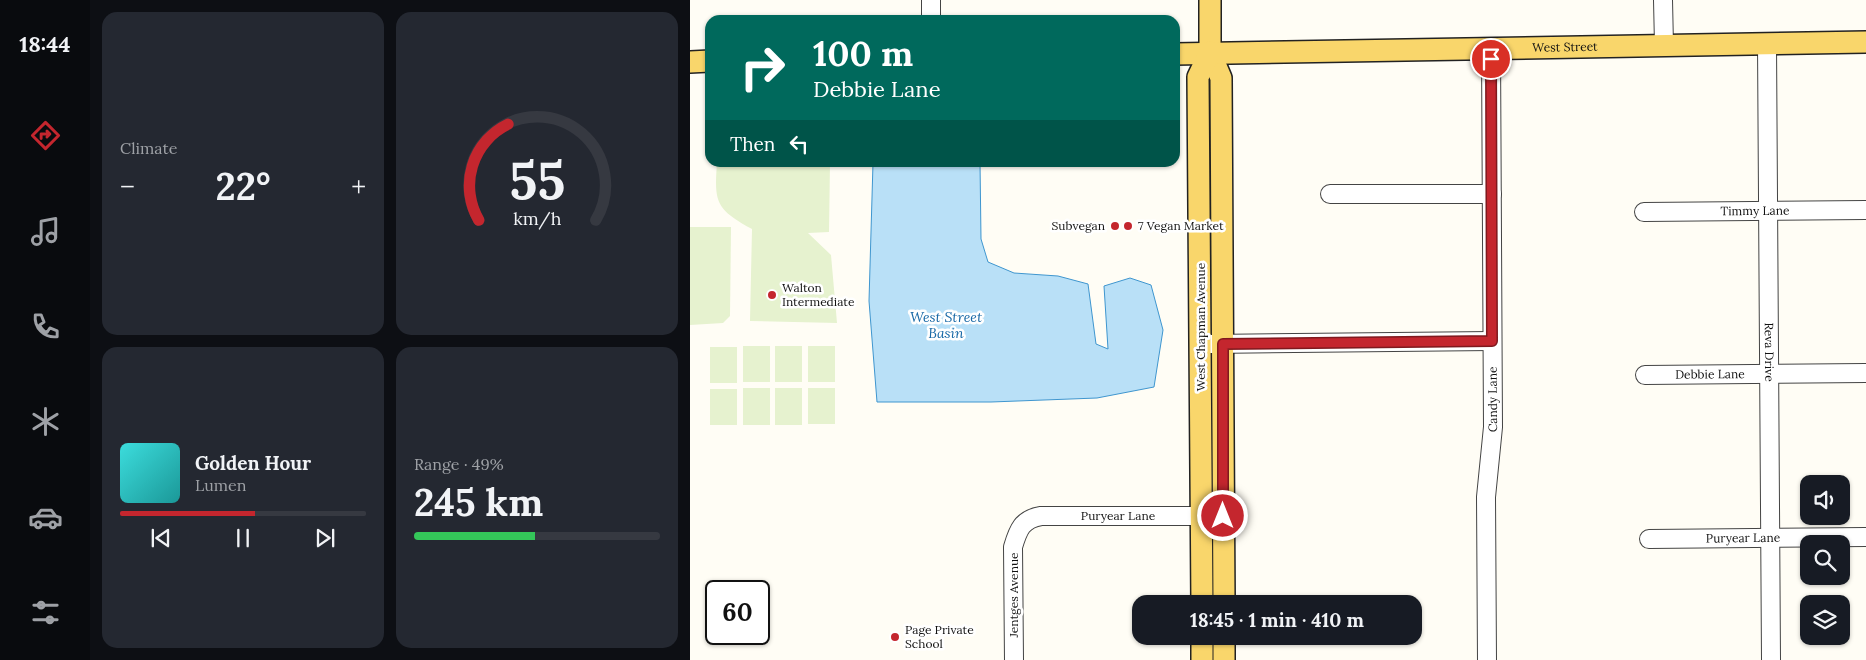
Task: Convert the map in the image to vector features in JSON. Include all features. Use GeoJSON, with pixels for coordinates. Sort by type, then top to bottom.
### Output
{"type":"FeatureCollection","features":[{"type":"Feature","properties":{"kind":"main road","name":"West Chapman Avenue"},"geometry":{"type":"LineString","coordinates":[[1210,0],[1210,52],[1221,78],[1224,595]]}},
{"type":"Feature","properties":{"kind":"main road","name":"West Street"},"geometry":{"type":"LineString","coordinates":[[1180,54],[1866,42]]}},
{"type":"Feature","properties":{"kind":"main road","name":"West Chapman Avenue"},"geometry":{"type":"LineString","coordinates":[[1202,595],[1198,77],[1210,52]]}},
{"type":"Feature","properties":{"kind":"main road"},"geometry":{"type":"LineString","coordinates":[[690,62],[705,61]]}},
{"type":"Feature","properties":{"kind":"main road"},"geometry":{"type":"LineString","coordinates":[[1202,645],[1202,660]]}},
{"type":"Feature","properties":{"kind":"main road"},"geometry":{"type":"LineString","coordinates":[[1224,645],[1224,660]]}},
{"type":"Feature","properties":{"kind":"street"},"geometry":{"type":"LineString","coordinates":[[931,0],[931,15]]}},
{"type":"Feature","properties":{"kind":"street"},"geometry":{"type":"LineString","coordinates":[[1663,0],[1664,45]]}},
{"type":"Feature","properties":{"kind":"street","name":"Reva Drive"},"geometry":{"type":"LineString","coordinates":[[1767,44],[1771,660]]}},
{"type":"Feature","properties":{"kind":"street","name":"Candy Lane"},"geometry":{"type":"LineString","coordinates":[[1487,660],[1486,497],[1493,427],[1491,48]]}},
{"type":"Feature","properties":{"kind":"street"},"geometry":{"type":"LineString","coordinates":[[1330,194],[1492,194]]}},
{"type":"Feature","properties":{"kind":"street","name":"Timmy Lane"},"geometry":{"type":"LineString","coordinates":[[1644,212],[1866,210]]}},
{"type":"Feature","properties":{"kind":"street"},"geometry":{"type":"LineString","coordinates":[[1201,344],[1492,341]]}},
{"type":"Feature","properties":{"kind":"street","name":"Debbie Lane"},"geometry":{"type":"LineString","coordinates":[[1645,375],[1866,373]]}},
{"type":"Feature","properties":{"kind":"street","name":"Puryear Lane"},"geometry":{"type":"LineString","coordinates":[[1018,530],[1025,521],[1041,516],[1223,516]]}},
{"type":"Feature","properties":{"kind":"street","name":"Jentges Avenue"},"geometry":{"type":"LineString","coordinates":[[1014,660],[1013,547],[1018,530]]}},
{"type":"Feature","properties":{"kind":"street","name":"Puryear Lane"},"geometry":{"type":"LineString","coordinates":[[1649,539],[1866,537]]}},
{"type":"Feature","properties":{"kind":"green space"},"geometry":{"type":"Polygon","coordinates":[[[717,167],[830,167],[829,232],[808,233],[831,255],[837,323],[750,321],[752,229],[724,210],[717,196],[717,167]]]}},
{"type":"Feature","properties":{"kind":"green space"},"geometry":{"type":"Polygon","coordinates":[[[690,227],[731,227],[730,316],[723,323],[690,325],[690,227]]]}},
{"type":"Feature","properties":{"kind":"green space"},"geometry":{"type":"Polygon","coordinates":[[[743,346],[770,346],[770,382],[743,382],[743,346]]]}},
{"type":"Feature","properties":{"kind":"green space"},"geometry":{"type":"Polygon","coordinates":[[[775,346],[802,346],[802,382],[775,382],[775,346]]]}},
{"type":"Feature","properties":{"kind":"green space"},"geometry":{"type":"Polygon","coordinates":[[[808,346],[835,346],[835,382],[808,382],[808,346]]]}},
{"type":"Feature","properties":{"kind":"green space"},"geometry":{"type":"Polygon","coordinates":[[[710,347],[737,347],[737,383],[710,383],[710,347]]]}},
{"type":"Feature","properties":{"kind":"green space"},"geometry":{"type":"Polygon","coordinates":[[[743,388],[770,388],[770,425],[743,425],[743,388]]]}},
{"type":"Feature","properties":{"kind":"green space"},"geometry":{"type":"Polygon","coordinates":[[[775,388],[802,388],[802,425],[775,425],[775,388]]]}},
{"type":"Feature","properties":{"kind":"green space"},"geometry":{"type":"Polygon","coordinates":[[[808,388],[835,388],[835,424],[808,424],[808,388]]]}},
{"type":"Feature","properties":{"kind":"green space"},"geometry":{"type":"Polygon","coordinates":[[[710,389],[737,389],[737,425],[710,425],[710,389]]]}},
{"type":"Feature","properties":{"kind":"water","name":"West Street Basin"},"geometry":{"type":"Polygon","coordinates":[[[873,167],[980,167],[981,239],[988,262],[1014,273],[1058,276],[1088,284],[1096,344],[1108,349],[1104,286],[1130,278],[1151,285],[1163,330],[1154,387],[1097,398],[991,402],[877,402],[869,301],[873,167]]]}},
{"type":"Feature","properties":{"kind":"place","name":"Subvegan"},"geometry":{"type":"Point","coordinates":[1115,226]}},
{"type":"Feature","properties":{"kind":"place","name":"7 Vegan Market"},"geometry":{"type":"Point","coordinates":[1128,226]}},
{"type":"Feature","properties":{"kind":"place","name":"Walton Intermediate"},"geometry":{"type":"Point","coordinates":[772,295]}},
{"type":"Feature","properties":{"kind":"place","name":"Page Private School"},"geometry":{"type":"Point","coordinates":[895,637]}},
{"type":"Feature","properties":{"kind":"route"},"geometry":{"type":"LineString","coordinates":[[1223,516],[1223,344],[1492,341],[1491,59]]}}]}
